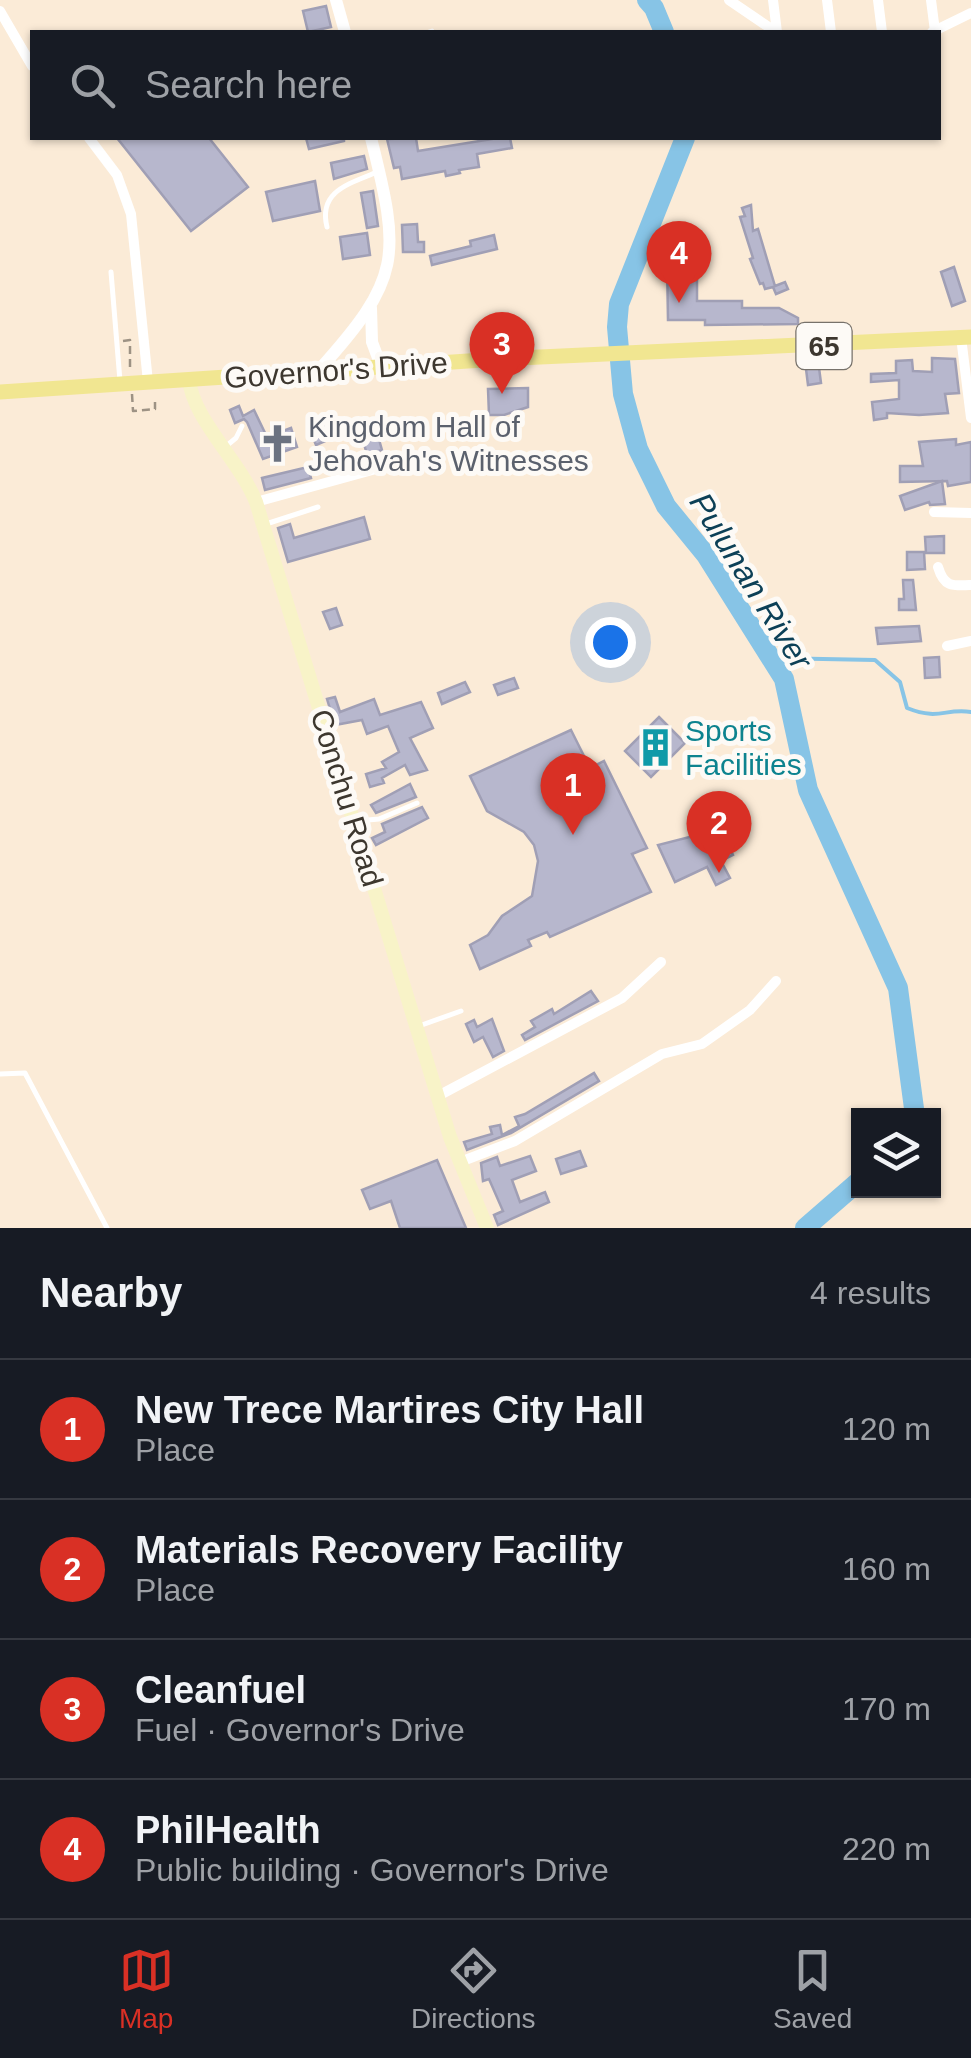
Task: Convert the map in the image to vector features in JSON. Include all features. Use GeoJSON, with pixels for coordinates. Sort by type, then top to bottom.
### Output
{"type":"FeatureCollection","features":[{"type":"Feature","properties":{"kind":"main road","name":"Governor's Drive"},"geometry":{"type":"LineString","coordinates":[[0,392],[382,366],[966,337]]}},
{"type":"Feature","properties":{"kind":"main road","name":"Conchu Road"},"geometry":{"type":"LineString","coordinates":[[189,379],[190,399],[240,469],[256,502],[416,1027],[486,1228]]}},
{"type":"Feature","properties":{"kind":"street"},"geometry":{"type":"LineString","coordinates":[[336,0],[344,30]]}},
{"type":"Feature","properties":{"kind":"street"},"geometry":{"type":"LineString","coordinates":[[729,0],[774,30]]}},
{"type":"Feature","properties":{"kind":"street"},"geometry":{"type":"LineString","coordinates":[[774,0],[777,30]]}},
{"type":"Feature","properties":{"kind":"street"},"geometry":{"type":"LineString","coordinates":[[827,0],[831,30]]}},
{"type":"Feature","properties":{"kind":"street"},"geometry":{"type":"LineString","coordinates":[[878,0],[882,30]]}},
{"type":"Feature","properties":{"kind":"street"},"geometry":{"type":"LineString","coordinates":[[931,0],[934,30]]}},
{"type":"Feature","properties":{"kind":"street"},"geometry":{"type":"LineString","coordinates":[[0,12],[30,63]]}},
{"type":"Feature","properties":{"kind":"street"},"geometry":{"type":"LineString","coordinates":[[938,30],[971,13]]}},
{"type":"Feature","properties":{"kind":"street"},"geometry":{"type":"LineString","coordinates":[[90,140],[104,154],[127,196],[148,382]]}},
{"type":"Feature","properties":{"kind":"street"},"geometry":{"type":"LineString","coordinates":[[318,371],[371,308],[391,250],[391,219],[372,140]]}},
{"type":"Feature","properties":{"kind":"street"},"geometry":{"type":"LineString","coordinates":[[371,308],[372,342],[382,366]]}},
{"type":"Feature","properties":{"kind":"street"},"geometry":{"type":"LineString","coordinates":[[966,337],[971,418]]}},
{"type":"Feature","properties":{"kind":"street"},"geometry":{"type":"LineString","coordinates":[[256,502],[405,461]]}},
{"type":"Feature","properties":{"kind":"street"},"geometry":{"type":"LineString","coordinates":[[934,512],[971,514]]}},
{"type":"Feature","properties":{"kind":"street"},"geometry":{"type":"LineString","coordinates":[[938,567],[947,585],[971,585]]}},
{"type":"Feature","properties":{"kind":"street"},"geometry":{"type":"LineString","coordinates":[[946,646],[971,641]]}},
{"type":"Feature","properties":{"kind":"street"},"geometry":{"type":"LineString","coordinates":[[438,1096],[622,998],[661,962]]}},
{"type":"Feature","properties":{"kind":"street"},"geometry":{"type":"LineString","coordinates":[[460,1162],[515,1141],[662,1054],[702,1044],[750,1010],[776,981]]}},
{"type":"Feature","properties":{"kind":"lane"},"geometry":{"type":"LineString","coordinates":[[327,226],[323,212],[326,203],[349,184],[380,171]]}},
{"type":"Feature","properties":{"kind":"lane"},"geometry":{"type":"LineString","coordinates":[[111,272],[120,384]]}},
{"type":"Feature","properties":{"kind":"lane"},"geometry":{"type":"LineString","coordinates":[[225,447],[242,426]]}},
{"type":"Feature","properties":{"kind":"lane"},"geometry":{"type":"LineString","coordinates":[[263,525],[318,507]]}},
{"type":"Feature","properties":{"kind":"lane"},"geometry":{"type":"LineString","coordinates":[[354,821],[379,819],[417,803]]}},
{"type":"Feature","properties":{"kind":"lane"},"geometry":{"type":"LineString","coordinates":[[416,1027],[461,1011]]}},
{"type":"Feature","properties":{"kind":"lane"},"geometry":{"type":"LineString","coordinates":[[0,1074],[25,1072],[107,1228]]}},
{"type":"Feature","properties":{"kind":"path"},"geometry":{"type":"LineString","coordinates":[[130,340],[130,363]]}},
{"type":"Feature","properties":{"kind":"path"},"geometry":{"type":"LineString","coordinates":[[132,412],[155,409],[155,402]]}},
{"type":"Feature","properties":{"kind":"building"},"geometry":{"type":"Polygon","coordinates":[[[326,6],[331,27],[308,30],[303,11],[326,6]]]}},
{"type":"Feature","properties":{"kind":"building"},"geometry":{"type":"Polygon","coordinates":[[[119,140],[211,140],[248,187],[191,231],[119,140]]]}},
{"type":"Feature","properties":{"kind":"building"},"geometry":{"type":"Polygon","coordinates":[[[307,140],[344,140],[344,141],[309,149],[307,140]]]}},
{"type":"Feature","properties":{"kind":"building"},"geometry":{"type":"Polygon","coordinates":[[[387,140],[416,140],[418,151],[510,140],[512,148],[477,154],[479,167],[459,170],[460,173],[446,176],[445,171],[402,179],[400,167],[394,168],[387,140]]]}},
{"type":"Feature","properties":{"kind":"building"},"geometry":{"type":"Polygon","coordinates":[[[364,156],[367,169],[334,179],[331,163],[364,156]]]}},
{"type":"Feature","properties":{"kind":"building"},"geometry":{"type":"Polygon","coordinates":[[[315,181],[320,211],[273,221],[266,192],[315,181]]]}},
{"type":"Feature","properties":{"kind":"building"},"geometry":{"type":"Polygon","coordinates":[[[373,191],[378,226],[367,228],[361,193],[373,191]]]}},
{"type":"Feature","properties":{"kind":"building"},"geometry":{"type":"Polygon","coordinates":[[[751,205],[753,231],[758,229],[775,286],[785,282],[788,289],[776,294],[773,287],[765,289],[760,284],[750,259],[753,258],[740,217],[745,216],[742,208],[751,205]]]}},
{"type":"Feature","properties":{"kind":"building"},"geometry":{"type":"Polygon","coordinates":[[[417,224],[418,242],[424,242],[424,252],[403,252],[402,225],[417,224]]]}},
{"type":"Feature","properties":{"kind":"building"},"geometry":{"type":"Polygon","coordinates":[[[367,233],[370,255],[343,259],[340,237],[367,233]]]}},
{"type":"Feature","properties":{"kind":"building"},"geometry":{"type":"Polygon","coordinates":[[[494,235],[497,249],[432,265],[430,256],[471,246],[470,241],[494,235]]]}},
{"type":"Feature","properties":{"kind":"building"},"geometry":{"type":"Polygon","coordinates":[[[671,249],[697,263],[697,301],[742,301],[742,308],[779,308],[798,318],[798,324],[705,325],[705,320],[668,320],[667,264],[671,249]]]}},
{"type":"Feature","properties":{"kind":"building"},"geometry":{"type":"Polygon","coordinates":[[[954,267],[965,301],[952,306],[941,272],[954,267]]]}},
{"type":"Feature","properties":{"kind":"building"},"geometry":{"type":"Polygon","coordinates":[[[932,358],[955,359],[959,393],[945,394],[948,413],[887,413],[887,418],[874,420],[872,402],[899,399],[899,380],[871,382],[871,374],[896,373],[896,361],[912,360],[913,371],[932,372],[932,358]]]}},
{"type":"Feature","properties":{"kind":"building"},"geometry":{"type":"Polygon","coordinates":[[[818,360],[821,383],[808,385],[805,361],[818,360]]]}},
{"type":"Feature","properties":{"kind":"building"},"geometry":{"type":"Polygon","coordinates":[[[528,388],[528,407],[504,415],[489,415],[488,389],[528,388]]]}},
{"type":"Feature","properties":{"kind":"building"},"geometry":{"type":"Polygon","coordinates":[[[239,406],[243,416],[254,410],[267,437],[291,428],[297,447],[263,459],[247,422],[244,419],[235,423],[230,410],[239,406]]]}},
{"type":"Feature","properties":{"kind":"building"},"geometry":{"type":"Polygon","coordinates":[[[324,419],[332,438],[316,445],[308,425],[324,419]]]}},
{"type":"Feature","properties":{"kind":"building"},"geometry":{"type":"Polygon","coordinates":[[[378,436],[382,450],[367,454],[363,441],[378,436]]]}},
{"type":"Feature","properties":{"kind":"building"},"geometry":{"type":"Polygon","coordinates":[[[956,439],[956,445],[971,442],[971,482],[948,486],[947,481],[900,482],[900,466],[923,466],[919,442],[956,439]]]}},
{"type":"Feature","properties":{"kind":"building"},"geometry":{"type":"Polygon","coordinates":[[[308,467],[311,478],[265,490],[262,478],[308,467]]]}},
{"type":"Feature","properties":{"kind":"building"},"geometry":{"type":"Polygon","coordinates":[[[942,481],[945,504],[929,502],[905,510],[900,496],[942,481]]]}},
{"type":"Feature","properties":{"kind":"building"},"geometry":{"type":"Polygon","coordinates":[[[364,517],[370,539],[288,562],[278,528],[290,524],[294,538],[364,517]]]}},
{"type":"Feature","properties":{"kind":"building"},"geometry":{"type":"Polygon","coordinates":[[[944,536],[944,553],[926,553],[925,537],[944,536]]]}},
{"type":"Feature","properties":{"kind":"building"},"geometry":{"type":"Polygon","coordinates":[[[907,552],[924,552],[925,569],[907,570],[907,552]]]}},
{"type":"Feature","properties":{"kind":"building"},"geometry":{"type":"Polygon","coordinates":[[[903,580],[913,580],[916,610],[899,610],[899,599],[904,599],[903,580]]]}},
{"type":"Feature","properties":{"kind":"building"},"geometry":{"type":"Polygon","coordinates":[[[336,608],[342,625],[330,629],[323,612],[336,608]]]}},
{"type":"Feature","properties":{"kind":"building"},"geometry":{"type":"Polygon","coordinates":[[[919,626],[921,641],[878,644],[876,628],[919,626]]]}},
{"type":"Feature","properties":{"kind":"building"},"geometry":{"type":"Polygon","coordinates":[[[939,657],[940,677],[925,678],[924,658],[939,657]]]}},
{"type":"Feature","properties":{"kind":"building"},"geometry":{"type":"Polygon","coordinates":[[[514,678],[518,688],[498,695],[494,685],[514,678]]]}},
{"type":"Feature","properties":{"kind":"building"},"geometry":{"type":"Polygon","coordinates":[[[465,682],[470,692],[442,704],[438,693],[465,682]]]}},
{"type":"Feature","properties":{"kind":"building"},"geometry":{"type":"Polygon","coordinates":[[[335,697],[340,712],[374,699],[380,715],[421,702],[433,728],[410,738],[427,770],[410,775],[405,765],[382,778],[384,783],[370,787],[366,774],[386,768],[382,762],[399,752],[388,726],[367,734],[362,720],[335,725],[327,699],[335,697]]]}},
{"type":"Feature","properties":{"kind":"building","name":"Sports Facilities"},"geometry":{"type":"Polygon","coordinates":[[[659,717],[685,743],[651,777],[625,751],[659,717]]]}},
{"type":"Feature","properties":{"kind":"building"},"geometry":{"type":"Polygon","coordinates":[[[571,730],[590,768],[604,761],[647,848],[632,854],[651,892],[550,937],[547,932],[528,940],[531,946],[480,969],[470,945],[488,935],[502,916],[532,896],[538,861],[534,845],[524,832],[487,811],[470,776],[571,730]]]}},
{"type":"Feature","properties":{"kind":"building"},"geometry":{"type":"Polygon","coordinates":[[[410,784],[416,797],[376,813],[371,805],[410,784]]]}},
{"type":"Feature","properties":{"kind":"building"},"geometry":{"type":"Polygon","coordinates":[[[422,807],[428,818],[376,845],[372,838],[385,832],[382,824],[422,807]]]}},
{"type":"Feature","properties":{"kind":"building"},"geometry":{"type":"Polygon","coordinates":[[[721,829],[733,855],[721,861],[730,878],[716,885],[707,867],[675,882],[658,845],[721,829]]]}},
{"type":"Feature","properties":{"kind":"building"},"geometry":{"type":"Polygon","coordinates":[[[591,991],[598,1001],[525,1040],[522,1035],[535,1027],[531,1021],[552,1009],[554,1014],[591,991]]]}},
{"type":"Feature","properties":{"kind":"building"},"geometry":{"type":"Polygon","coordinates":[[[492,1019],[504,1051],[493,1057],[483,1037],[474,1042],[466,1024],[474,1020],[477,1027],[492,1019]]]}},
{"type":"Feature","properties":{"kind":"building"},"geometry":{"type":"Polygon","coordinates":[[[594,1073],[599,1081],[511,1133],[467,1150],[464,1142],[492,1134],[490,1127],[500,1125],[502,1135],[519,1126],[515,1117],[594,1073]]]}},
{"type":"Feature","properties":{"kind":"building"},"geometry":{"type":"Polygon","coordinates":[[[580,1151],[586,1166],[561,1174],[556,1159],[580,1151]]]}},
{"type":"Feature","properties":{"kind":"building"},"geometry":{"type":"Polygon","coordinates":[[[530,1156],[536,1171],[512,1180],[520,1202],[545,1192],[549,1202],[498,1225],[494,1215],[503,1211],[489,1179],[483,1181],[481,1163],[497,1157],[500,1166],[530,1156]]]}},
{"type":"Feature","properties":{"kind":"building"},"geometry":{"type":"Polygon","coordinates":[[[437,1160],[466,1228],[400,1228],[391,1201],[370,1209],[362,1190],[437,1160]]]}},
{"type":"Feature","properties":{"kind":"waterway","name":"Pulunan River"},"geometry":{"type":"LineString","coordinates":[[647,0],[663,30]]}},
{"type":"Feature","properties":{"kind":"waterway","name":"Pulunan River"},"geometry":{"type":"LineString","coordinates":[[684,140],[619,304],[617,327],[623,394],[638,449],[666,506],[706,555],[784,679],[808,790],[898,988],[914,1108]]}},
{"type":"Feature","properties":{"kind":"waterway"},"geometry":{"type":"LineString","coordinates":[[771,658],[875,660],[900,682],[907,708],[927,714],[971,712]]}},
{"type":"Feature","properties":{"kind":"waterway","name":"Pulunan River"},"geometry":{"type":"LineString","coordinates":[[805,1228],[851,1188]]}},
{"type":"Feature","properties":{"kind":"place","name":"PhilHealth"},"geometry":{"type":"Point","coordinates":[679,303]}},
{"type":"Feature","properties":{"kind":"place","name":"Cleanfuel"},"geometry":{"type":"Point","coordinates":[502,394]}},
{"type":"Feature","properties":{"kind":"place","name":"Kingdom Hall of Jehovah's Witnesses"},"geometry":{"type":"Point","coordinates":[278,443]}},
{"type":"Feature","properties":{"kind":"place","name":"Sports Facilities"},"geometry":{"type":"Point","coordinates":[655,747]}},
{"type":"Feature","properties":{"kind":"place","name":"New Trece Martires City Hall"},"geometry":{"type":"Point","coordinates":[573,835]}},
{"type":"Feature","properties":{"kind":"place","name":"Materials Recovery Facility"},"geometry":{"type":"Point","coordinates":[719,873]}}]}
